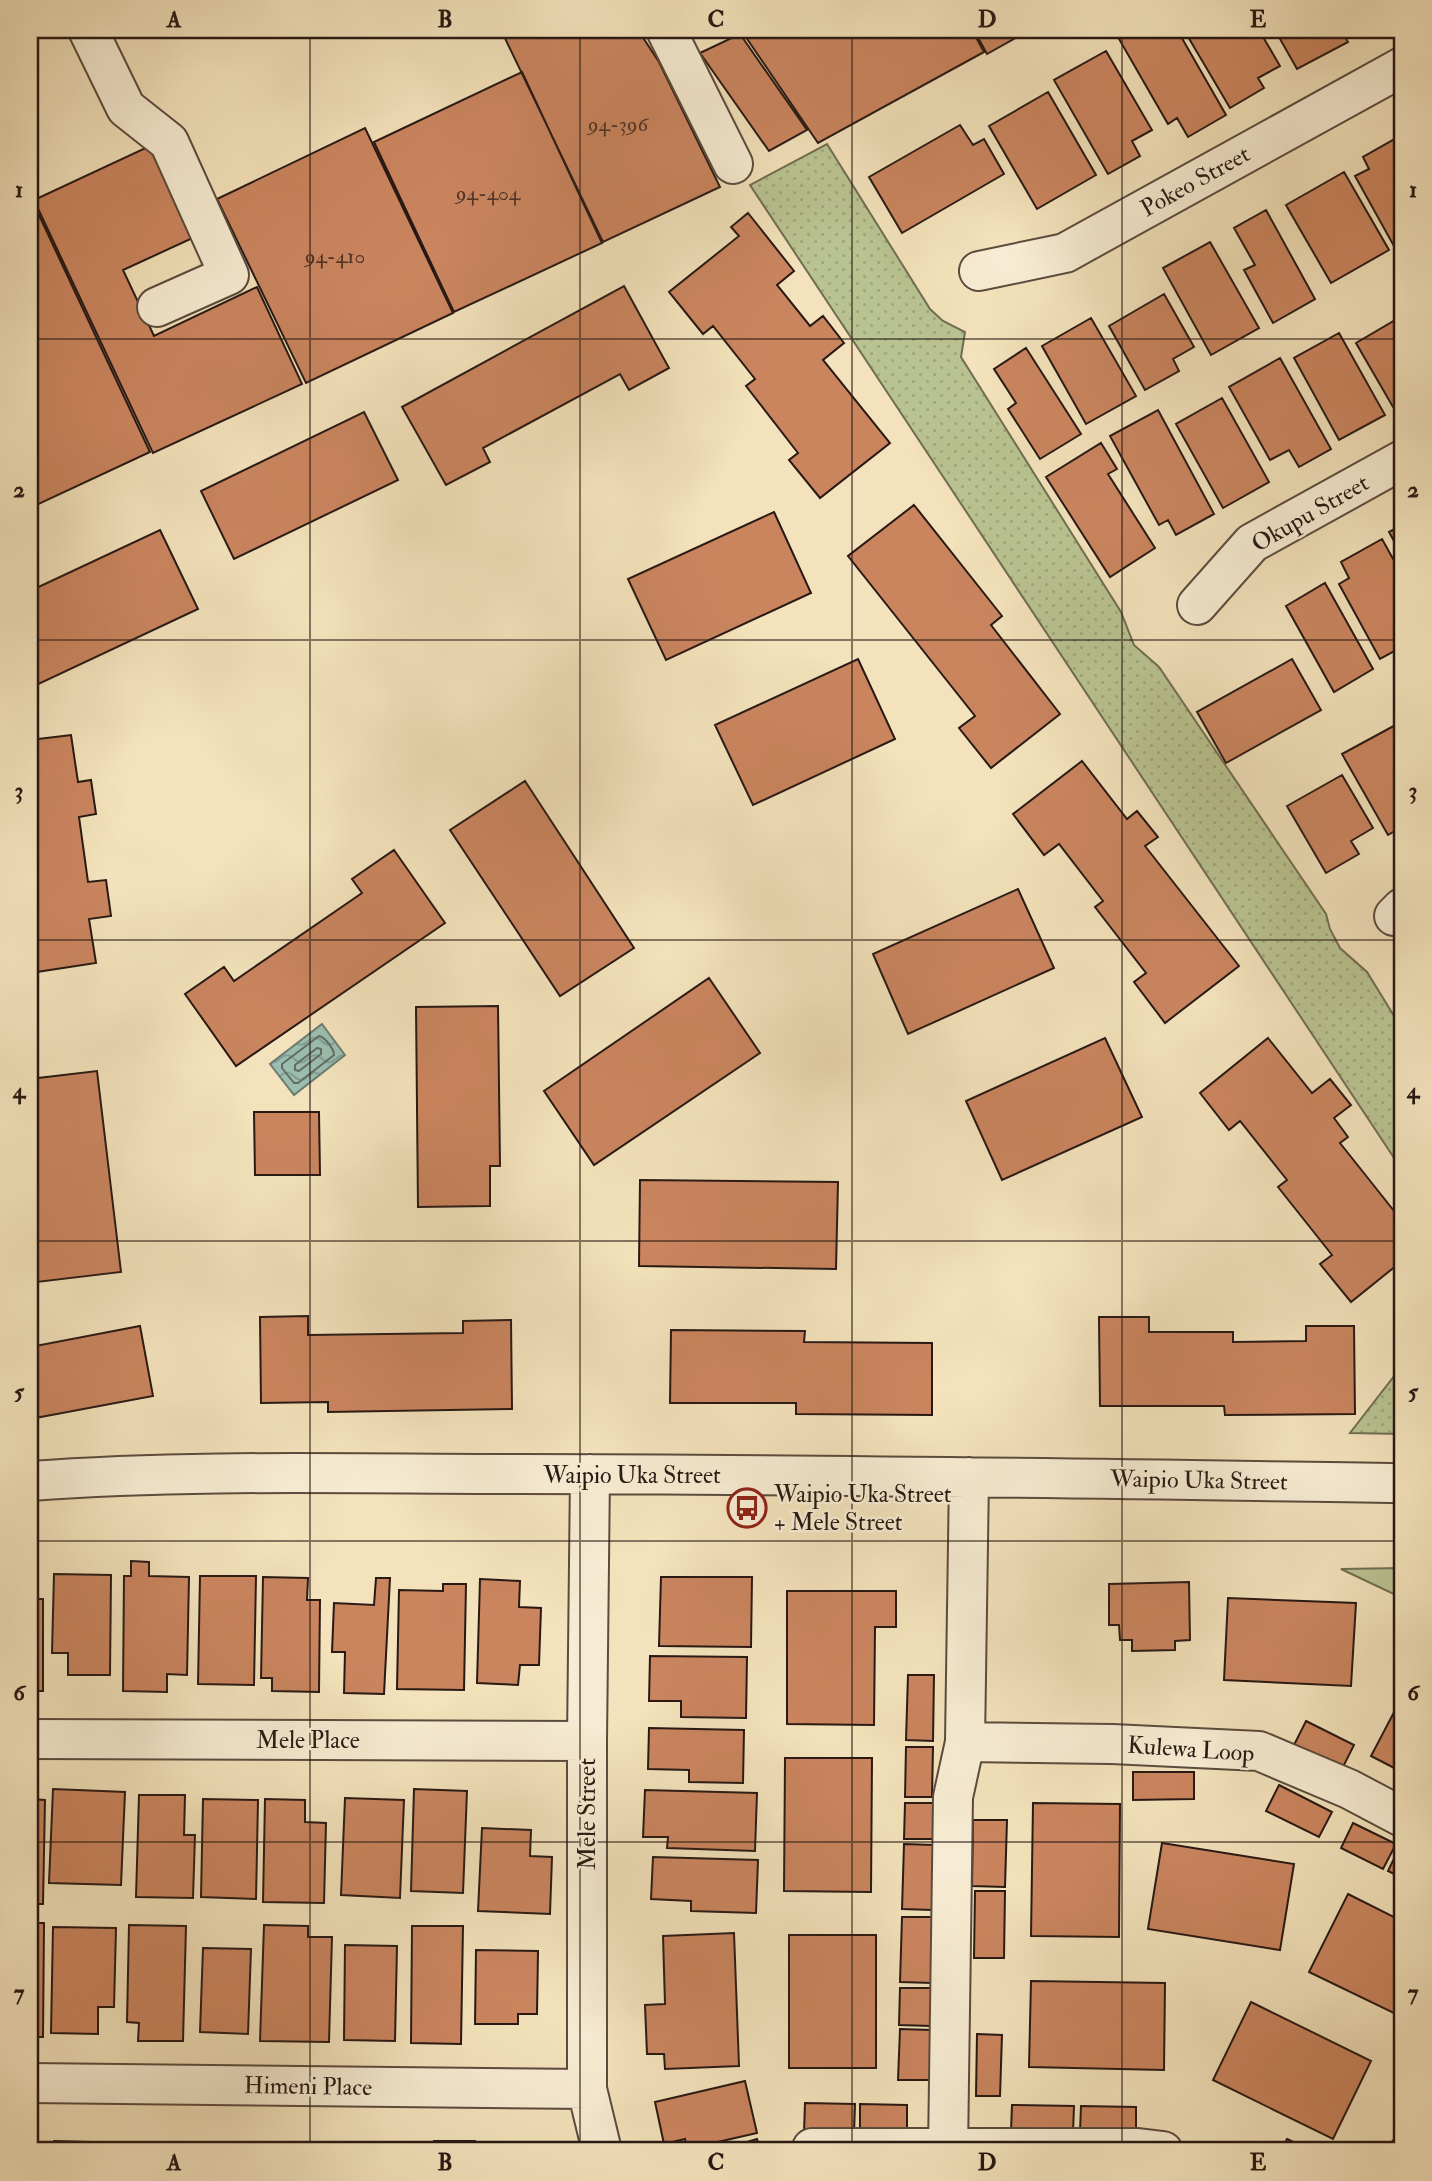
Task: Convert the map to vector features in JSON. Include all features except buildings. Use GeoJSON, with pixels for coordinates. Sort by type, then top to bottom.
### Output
{"type":"FeatureCollection","features":[{"type":"Feature","properties":{"kind":"street"},"geometry":{"type":"LineString","coordinates":[[88,30],[126,108],[169,142],[229,275],[157,307]]}},
{"type":"Feature","properties":{"kind":"street"},"geometry":{"type":"LineString","coordinates":[[666,30],[733,164]]}},
{"type":"Feature","properties":{"kind":"street","name":"Pokeo Street"},"geometry":{"type":"LineString","coordinates":[[979,271],[1065,253],[1402,67]]}},
{"type":"Feature","properties":{"kind":"street","name":"Okupu Street"},"geometry":{"type":"LineString","coordinates":[[1197,605],[1252,543],[1402,460]]}},
{"type":"Feature","properties":{"kind":"street","name":"Waipio Uka Street"},"geometry":{"type":"LineString","coordinates":[[30,1481],[203,1474],[590,1474],[1402,1483]]}},
{"type":"Feature","properties":{"kind":"street","name":"Mele Street"},"geometry":{"type":"LineString","coordinates":[[590,1474],[587,2089],[602,2151]]}},
{"type":"Feature","properties":{"kind":"street"},"geometry":{"type":"LineString","coordinates":[[948,2150],[953,1797],[965,1742],[969,1477]]}},
{"type":"Feature","properties":{"kind":"street","name":"Mele Place"},"geometry":{"type":"LineString","coordinates":[[30,1739],[587,1741]]}},
{"type":"Feature","properties":{"kind":"street","name":"Kulewa Loop"},"geometry":{"type":"LineString","coordinates":[[965,1742],[1259,1751],[1349,1790],[1402,1817]]}},
{"type":"Feature","properties":{"kind":"street","name":"Himeni Place"},"geometry":{"type":"LineString","coordinates":[[30,2083],[587,2089]]}},
{"type":"Feature","properties":{"kind":"street"},"geometry":{"type":"LineString","coordinates":[[812,2148],[1138,2148],[1163,2151]]}},
{"type":"Feature","properties":{"kind":"green space"},"geometry":{"type":"Polygon","coordinates":[[[827,144],[930,309],[943,321],[965,332],[961,357],[1121,612],[1134,645],[1159,667],[1326,914],[1340,948],[1367,972],[1402,1029],[1402,1170],[750,185],[827,144]]]}},
{"type":"Feature","properties":{"kind":"green space"},"geometry":{"type":"Polygon","coordinates":[[[1402,1366],[1402,1434],[1350,1433],[1402,1366]]]}},
{"type":"Feature","properties":{"kind":"green space"},"geometry":{"type":"Polygon","coordinates":[[[1402,1568],[1402,1598],[1341,1569],[1402,1568]]]}},
{"type":"Feature","properties":{"kind":"water"},"geometry":{"type":"Polygon","coordinates":[[[322,1024],[345,1055],[294,1095],[270,1064],[322,1024]]]}},
{"type":"Feature","properties":{"kind":"place","name":"Waipio Uka Street + Mele Street"},"geometry":{"type":"Point","coordinates":[747,1508]}}]}
